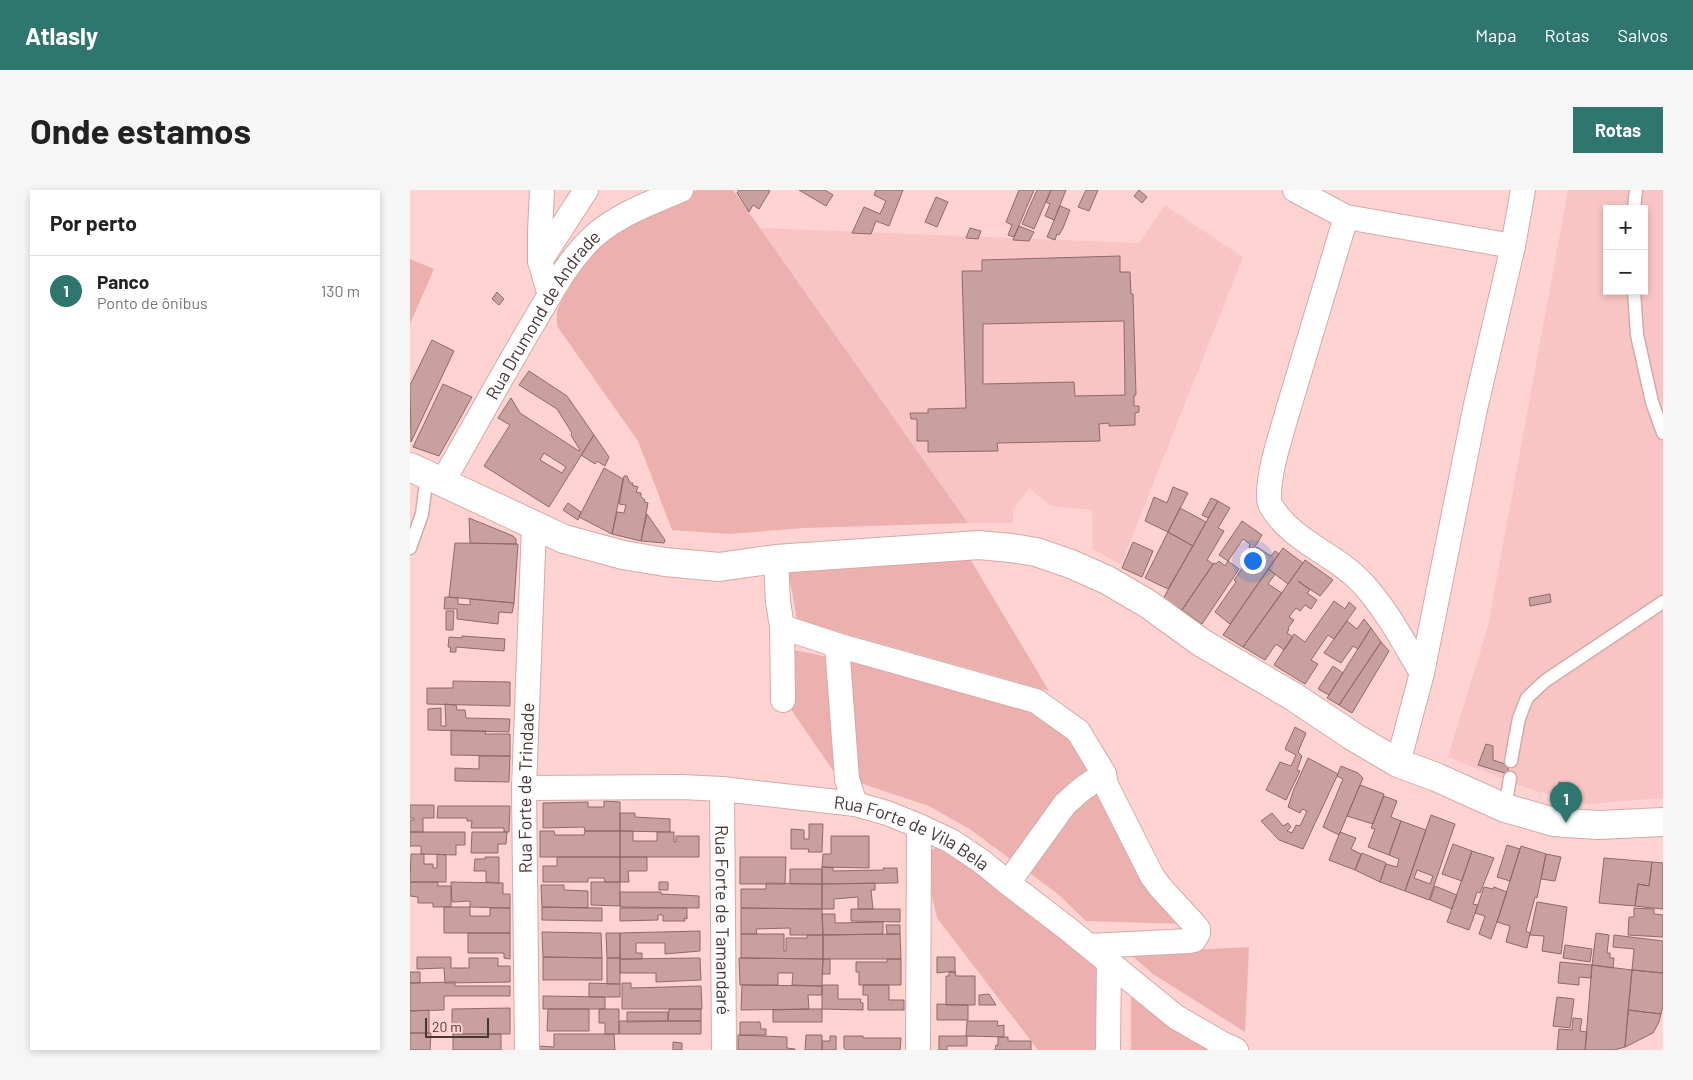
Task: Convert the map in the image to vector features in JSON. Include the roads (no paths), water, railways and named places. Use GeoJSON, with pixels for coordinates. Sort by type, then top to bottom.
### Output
{"type":"FeatureCollection","features":[{"type":"Feature","properties":{"kind":"main road"},"geometry":{"type":"LineString","coordinates":[[427,474],[534,526],[573,541],[623,555],[665,562],[719,567],[776,559],[979,546],[1036,552],[1071,564],[1108,580],[1148,604],[1202,643],[1294,697],[1354,737],[1398,763],[1436,777],[1505,808],[1554,822],[1599,825],[1663,822]]}},
{"type":"Feature","properties":{"kind":"street"},"geometry":{"type":"LineString","coordinates":[[542,190],[540,261],[550,295]]}},
{"type":"Feature","properties":{"kind":"street"},"geometry":{"type":"LineString","coordinates":[[540,261],[586,190]]}},
{"type":"Feature","properties":{"kind":"street","name":"Rua Drumond de Andrade"},"geometry":{"type":"LineString","coordinates":[[427,474],[500,378],[575,257],[595,236],[624,214],[681,190]]}},
{"type":"Feature","properties":{"kind":"street"},"geometry":{"type":"LineString","coordinates":[[1295,190],[1346,217],[1512,246]]}},
{"type":"Feature","properties":{"kind":"street"},"geometry":{"type":"LineString","coordinates":[[1398,763],[1422,673],[1475,409],[1523,190]]}},
{"type":"Feature","properties":{"kind":"street"},"geometry":{"type":"LineString","coordinates":[[1346,217],[1283,428],[1272,473],[1268,495],[1269,503],[1285,525],[1340,564],[1363,584],[1378,603],[1422,673]]}},
{"type":"Feature","properties":{"kind":"street","name":"Rua Forte de Trindade"},"geometry":{"type":"LineString","coordinates":[[528,1050],[524,788],[534,526]]}},
{"type":"Feature","properties":{"kind":"street"},"geometry":{"type":"LineString","coordinates":[[776,559],[778,602],[782,627],[783,700]]}},
{"type":"Feature","properties":{"kind":"street"},"geometry":{"type":"LineString","coordinates":[[782,627],[837,645],[1036,702],[1078,731],[1104,774],[1106,785],[1152,876],[1198,929],[1194,940],[1189,941],[1090,946]]}},
{"type":"Feature","properties":{"kind":"street"},"geometry":{"type":"LineString","coordinates":[[837,645],[846,779],[855,804]]}},
{"type":"Feature","properties":{"kind":"street"},"geometry":{"type":"LineString","coordinates":[[1008,883],[1066,804],[1082,789],[1104,774]]}},
{"type":"Feature","properties":{"kind":"street","name":"Rua Forte de Vila Bela"},"geometry":{"type":"LineString","coordinates":[[524,788],[682,787],[722,789],[855,804],[919,826],[974,856],[1090,946],[1176,1017],[1236,1050]]}},
{"type":"Feature","properties":{"kind":"street","name":"Rua Forte de Tamandaré"},"geometry":{"type":"LineString","coordinates":[[722,789],[724,1050]]}},
{"type":"Feature","properties":{"kind":"street"},"geometry":{"type":"LineString","coordinates":[[918,1050],[919,826]]}},
{"type":"Feature","properties":{"kind":"street"},"geometry":{"type":"LineString","coordinates":[[1108,1050],[1110,962]]}},
{"type":"Feature","properties":{"kind":"lane"},"geometry":{"type":"LineString","coordinates":[[1634,205],[1636,190]]}},
{"type":"Feature","properties":{"kind":"lane"},"geometry":{"type":"LineString","coordinates":[[1634,295],[1637,335],[1652,402],[1663,433]]}},
{"type":"Feature","properties":{"kind":"lane"},"geometry":{"type":"LineString","coordinates":[[410,548],[422,514],[427,474]]}},
{"type":"Feature","properties":{"kind":"lane"},"geometry":{"type":"LineString","coordinates":[[1511,761],[1519,718],[1527,698],[1545,681],[1663,602]]}},
{"type":"Feature","properties":{"kind":"lane"},"geometry":{"type":"LineString","coordinates":[[1505,808],[1510,778]]}},
{"type":"Feature","properties":{"kind":"place","name":"Panco"},"geometry":{"type":"Point","coordinates":[1566,823]}}]}
